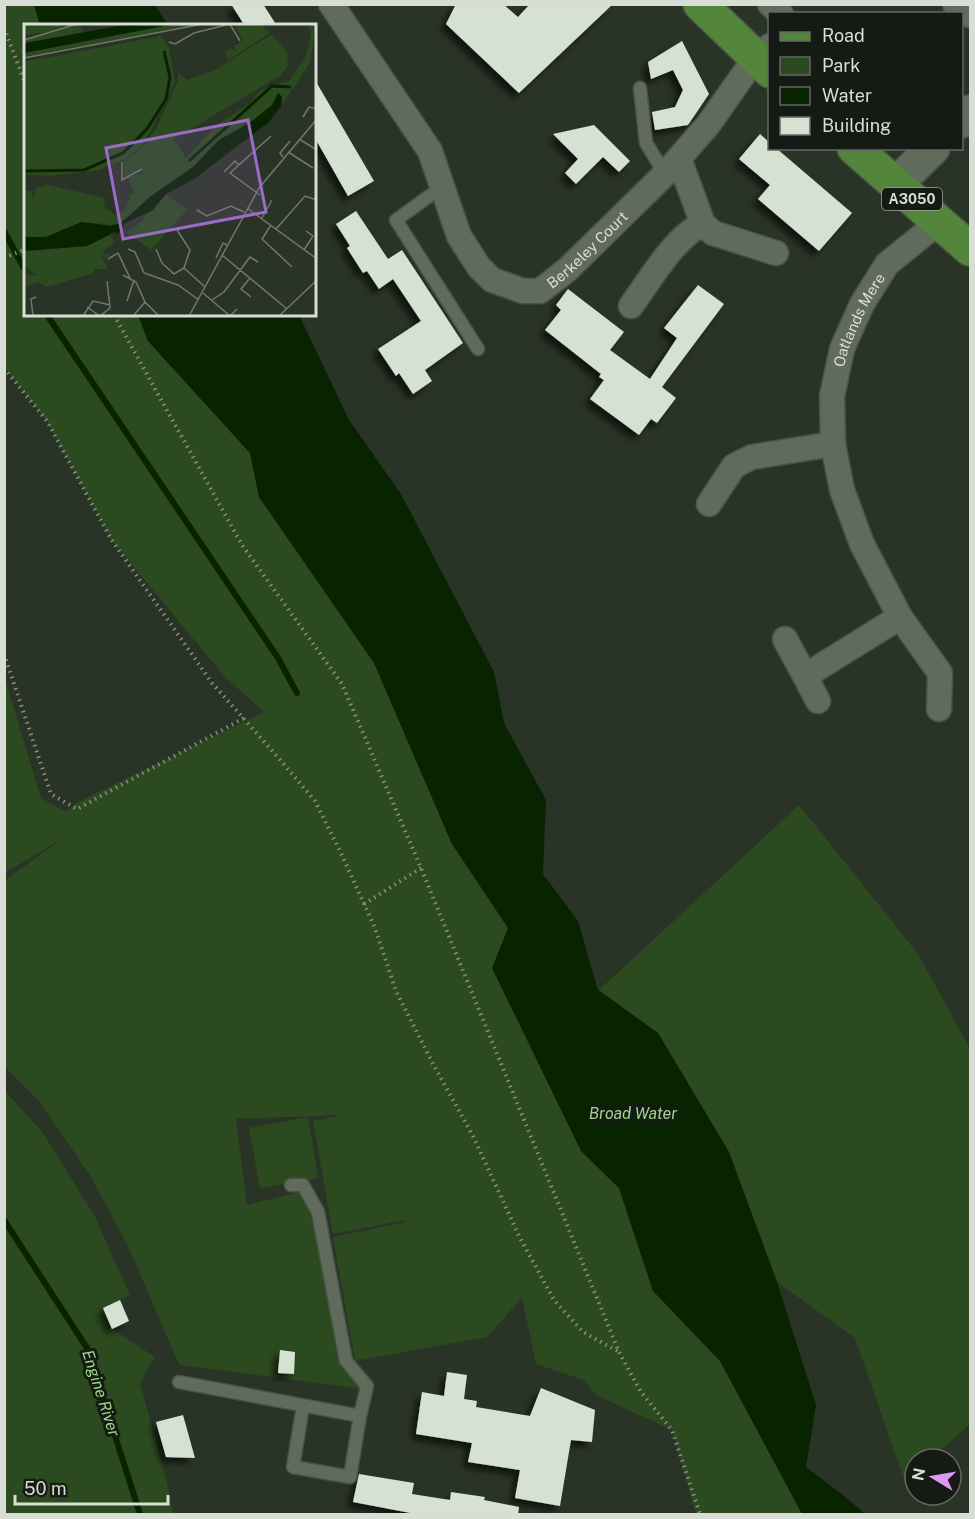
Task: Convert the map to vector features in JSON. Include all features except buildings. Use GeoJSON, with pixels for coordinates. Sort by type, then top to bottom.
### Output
{"type":"FeatureCollection","features":[{"type":"Feature","properties":{"kind":"main road"},"geometry":{"type":"LineString","coordinates":[[700,4],[765,59]]}},
{"type":"Feature","properties":{"kind":"main road","name":"A3050"},"geometry":{"type":"LineString","coordinates":[[856,150],[970,249]]}},
{"type":"Feature","properties":{"kind":"street","name":"Berkeley Court"},"geometry":{"type":"LineString","coordinates":[[331,4],[430,151],[459,236],[479,267],[492,280],[509,288],[523,291],[540,291],[567,270],[672,166],[708,125],[746,71],[765,59]]}},
{"type":"Feature","properties":{"kind":"street"},"geometry":{"type":"LineString","coordinates":[[955,4],[970,15]]}},
{"type":"Feature","properties":{"kind":"street"},"geometry":{"type":"LineString","coordinates":[[896,184],[931,150]]}},
{"type":"Feature","properties":{"kind":"street"},"geometry":{"type":"LineString","coordinates":[[672,166],[703,224],[713,233],[776,253]]}},
{"type":"Feature","properties":{"kind":"street","name":"Oatlands Mere"},"geometry":{"type":"LineString","coordinates":[[939,222],[887,264],[862,304],[842,349],[832,396],[834,444],[842,490],[861,544],[900,617],[940,673],[939,708]]}},
{"type":"Feature","properties":{"kind":"street"},"geometry":{"type":"LineString","coordinates":[[631,306],[681,239],[693,228],[703,224]]}},
{"type":"Feature","properties":{"kind":"street"},"geometry":{"type":"LineString","coordinates":[[709,504],[734,466],[752,457],[834,444]]}},
{"type":"Feature","properties":{"kind":"street"},"geometry":{"type":"LineString","coordinates":[[805,676],[900,617]]}},
{"type":"Feature","properties":{"kind":"street"},"geometry":{"type":"LineString","coordinates":[[785,639],[818,701]]}},
{"type":"Feature","properties":{"kind":"lane"},"geometry":{"type":"LineString","coordinates":[[640,88],[646,143],[672,166]]}},
{"type":"Feature","properties":{"kind":"lane"},"geometry":{"type":"LineString","coordinates":[[443,186],[396,220],[478,349]]}},
{"type":"Feature","properties":{"kind":"lane"},"geometry":{"type":"LineString","coordinates":[[291,1185],[303,1185],[318,1212],[346,1361],[367,1386],[350,1477],[293,1467],[303,1406]]}},
{"type":"Feature","properties":{"kind":"lane"},"geometry":{"type":"LineString","coordinates":[[179,1382],[360,1416]]}},
{"type":"Feature","properties":{"kind":"path"},"geometry":{"type":"LineString","coordinates":[[4,28],[24,80]]}},
{"type":"Feature","properties":{"kind":"path"},"geometry":{"type":"LineString","coordinates":[[4,258],[24,250]]}},
{"type":"Feature","properties":{"kind":"path"},"geometry":{"type":"LineString","coordinates":[[115,316],[242,545],[342,684],[421,868],[620,1352],[641,1392],[672,1430],[700,1515]]}},
{"type":"Feature","properties":{"kind":"path"},"geometry":{"type":"LineString","coordinates":[[4,368],[47,421],[111,539],[212,683],[315,801],[375,928],[396,991],[473,1136],[519,1236],[554,1300],[583,1332],[620,1352]]}},
{"type":"Feature","properties":{"kind":"path"},"geometry":{"type":"LineString","coordinates":[[4,654],[51,794],[77,809],[244,718]]}},
{"type":"Feature","properties":{"kind":"path"},"geometry":{"type":"LineString","coordinates":[[364,904],[421,868]]}},
{"type":"Feature","properties":{"kind":"green space"},"geometry":{"type":"Polygon","coordinates":[[[34,4],[40,24],[24,24],[24,316],[138,316],[148,341],[250,453],[259,497],[374,663],[452,844],[508,928],[581,1151],[619,1188],[653,1291],[720,1361],[802,1514],[696,1514],[672,1430],[596,1395],[584,1380],[536,1364],[522,1298],[487,1337],[355,1361],[333,1237],[406,1222],[406,1220],[333,1234],[313,1121],[341,1115],[236,1119],[247,1205],[312,1189],[341,1368],[363,1389],[181,1365],[128,1246],[90,1175],[39,1101],[5,1067],[5,880],[65,837],[5,873],[4,676],[41,798],[66,812],[76,803],[264,712],[224,676],[111,539],[47,421],[5,368],[5,5],[34,4]]]}},
{"type":"Feature","properties":{"kind":"green space"},"geometry":{"type":"Polygon","coordinates":[[[799,805],[918,954],[970,1049],[970,1424],[944,1447],[903,1447],[903,1476],[855,1338],[777,1282],[729,1152],[658,1033],[599,990],[799,805]]]}},
{"type":"Feature","properties":{"kind":"green space"},"geometry":{"type":"Polygon","coordinates":[[[4,1090],[43,1133],[94,1215],[130,1295],[103,1308],[112,1329],[155,1357],[140,1383],[173,1514],[5,1514],[4,1090]]]}},
{"type":"Feature","properties":{"kind":"green space"},"geometry":{"type":"Polygon","coordinates":[[[308,1117],[318,1178],[260,1188],[249,1128],[308,1117]]]}},
{"type":"Feature","properties":{"kind":"water"},"geometry":{"type":"Polygon","coordinates":[[[34,5],[155,5],[167,24],[40,24],[34,5]]]}},
{"type":"Feature","properties":{"kind":"water","name":"Broad Water"},"geometry":{"type":"Polygon","coordinates":[[[138,316],[299,316],[349,420],[401,494],[494,672],[504,723],[546,800],[543,874],[578,921],[598,990],[658,1033],[729,1152],[777,1282],[816,1405],[806,1467],[865,1514],[802,1514],[720,1361],[653,1291],[619,1188],[581,1151],[492,968],[508,928],[452,844],[374,663],[259,497],[250,453],[148,341],[138,316]]]}},
{"type":"Feature","properties":{"kind":"waterway"},"geometry":{"type":"LineString","coordinates":[[4,231],[24,268]]}},
{"type":"Feature","properties":{"kind":"waterway"},"geometry":{"type":"LineString","coordinates":[[48,316],[278,658],[297,693]]}},
{"type":"Feature","properties":{"kind":"waterway","name":"Engine River"},"geometry":{"type":"LineString","coordinates":[[4,1220],[87,1348],[140,1514]]}}]}
